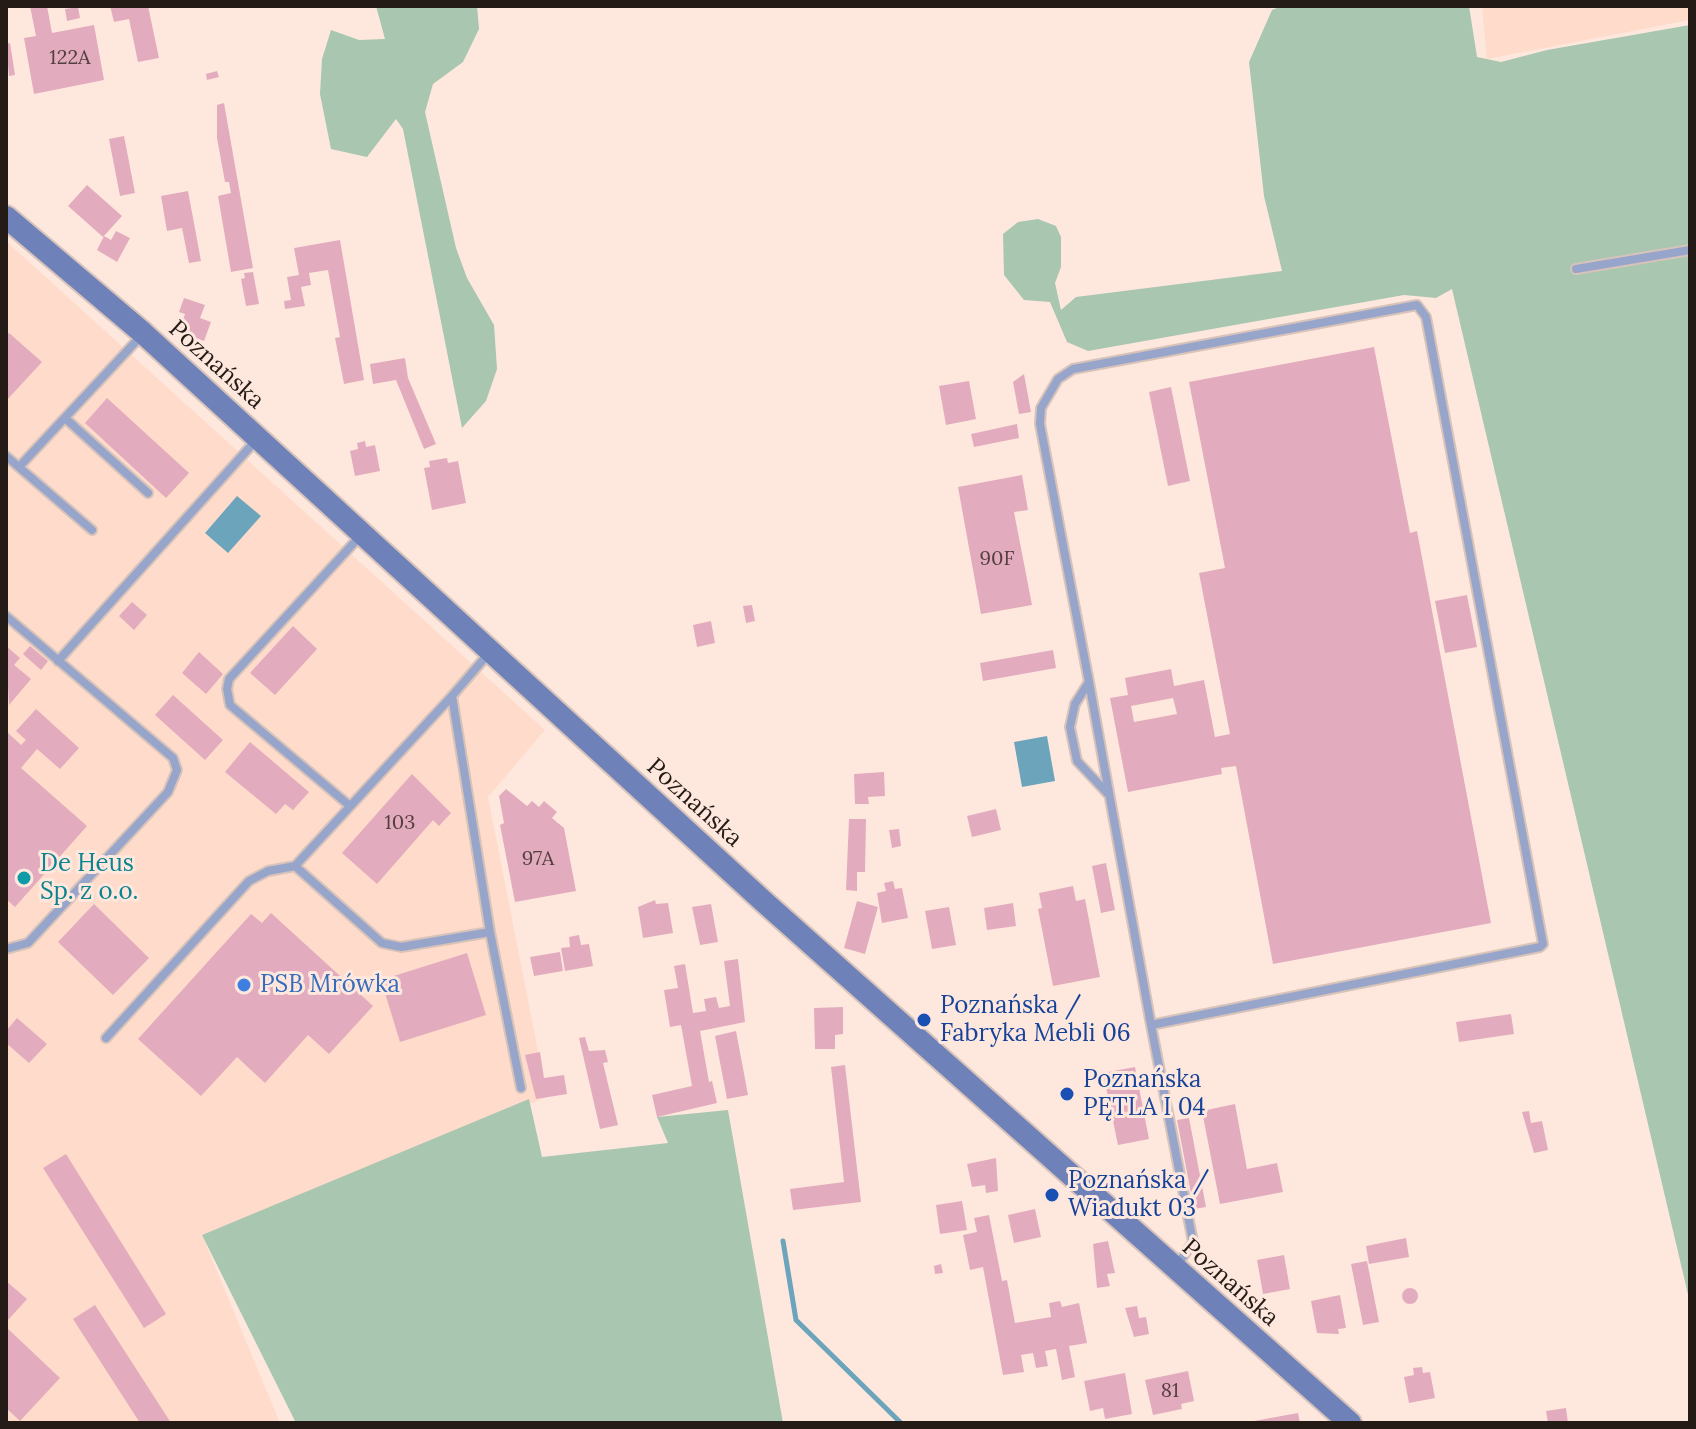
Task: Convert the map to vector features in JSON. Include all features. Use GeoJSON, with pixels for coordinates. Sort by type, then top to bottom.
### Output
{"type":"FeatureCollection","features":[{"type":"Feature","properties":{"kind":"street","name":"Poznańska"},"geometry":{"type":"LineString","coordinates":[[9,225],[143,333],[763,901],[1350,1423]]}},
{"type":"Feature","properties":{"kind":"lane"},"geometry":{"type":"LineString","coordinates":[[1576,269],[1690,250]]}},
{"type":"Feature","properties":{"kind":"lane"},"geometry":{"type":"LineString","coordinates":[[1151,1025],[1543,944],[1426,317],[1417,305],[1073,369],[1058,379],[1041,408],[1040,424],[1151,1025],[1193,1242],[1175,1269]]}},
{"type":"Feature","properties":{"kind":"lane"},"geometry":{"type":"LineString","coordinates":[[19,467],[143,333]]}},
{"type":"Feature","properties":{"kind":"lane"},"geometry":{"type":"LineString","coordinates":[[65,418],[148,493]]}},
{"type":"Feature","properties":{"kind":"lane"},"geometry":{"type":"LineString","coordinates":[[58,661],[258,438]]}},
{"type":"Feature","properties":{"kind":"lane"},"geometry":{"type":"LineString","coordinates":[[6,456],[92,530]]}},
{"type":"Feature","properties":{"kind":"lane"},"geometry":{"type":"LineString","coordinates":[[350,806],[230,705],[227,689],[229,679],[362,534]]}},
{"type":"Feature","properties":{"kind":"lane"},"geometry":{"type":"LineString","coordinates":[[6,616],[173,758],[177,777],[168,792],[28,943],[6,949]]}},
{"type":"Feature","properties":{"kind":"lane"},"geometry":{"type":"LineString","coordinates":[[106,1038],[249,881],[268,871],[295,866],[491,652]]}},
{"type":"Feature","properties":{"kind":"lane"},"geometry":{"type":"LineString","coordinates":[[1089,682],[1075,704],[1070,727],[1077,761],[1110,796]]}},
{"type":"Feature","properties":{"kind":"lane"},"geometry":{"type":"LineString","coordinates":[[452,696],[490,932],[521,1088]]}},
{"type":"Feature","properties":{"kind":"lane"},"geometry":{"type":"LineString","coordinates":[[295,866],[382,943],[401,947],[490,932]]}},
{"type":"Feature","properties":{"kind":"shaded area"},"geometry":{"type":"Polygon","coordinates":[[[1482,6],[1690,6],[1690,20],[1487,59],[1482,6]]]}},
{"type":"Feature","properties":{"kind":"shaded area"},"geometry":{"type":"Polygon","coordinates":[[[6,241],[545,730],[488,797],[547,1097],[202,1235],[280,1423],[6,1423],[6,241]]]}},
{"type":"Feature","properties":{"kind":"green space"},"geometry":{"type":"Polygon","coordinates":[[[376,6],[477,6],[479,29],[463,62],[433,84],[425,112],[456,248],[467,278],[494,325],[497,369],[486,401],[462,428],[403,129],[396,119],[367,157],[331,149],[320,94],[322,59],[331,30],[359,40],[385,39],[376,6]]]}},
{"type":"Feature","properties":{"kind":"green space"},"geometry":{"type":"Polygon","coordinates":[[[1282,6],[1469,6],[1477,57],[1501,62],[1547,50],[1690,25],[1690,1303],[1452,289],[1436,298],[1404,295],[1088,351],[1067,342],[1050,302],[1024,300],[1004,275],[1003,234],[1018,222],[1038,219],[1056,226],[1061,237],[1061,267],[1055,283],[1061,310],[1076,297],[1282,271],[1264,196],[1249,62],[1272,10],[1282,6]]]}},
{"type":"Feature","properties":{"kind":"green space"},"geometry":{"type":"Polygon","coordinates":[[[529,1099],[542,1157],[668,1143],[657,1117],[728,1110],[783,1423],[296,1423],[202,1235],[529,1099]]]}},
{"type":"Feature","properties":{"kind":"water"},"geometry":{"type":"Polygon","coordinates":[[[237,496],[261,516],[228,553],[205,533],[237,496]]]}},
{"type":"Feature","properties":{"kind":"water"},"geometry":{"type":"Polygon","coordinates":[[[1047,736],[1055,781],[1022,787],[1014,742],[1047,736]]]}},
{"type":"Feature","properties":{"kind":"building"},"geometry":{"type":"Polygon","coordinates":[[[30,6],[47,6],[52,33],[94,25],[104,80],[34,94],[24,38],[36,36],[30,6]]]}},
{"type":"Feature","properties":{"kind":"building"},"geometry":{"type":"Polygon","coordinates":[[[110,6],[148,6],[159,58],[138,62],[129,19],[114,22],[110,6]]]}},
{"type":"Feature","properties":{"kind":"building"},"geometry":{"type":"Polygon","coordinates":[[[78,7],[80,18],[67,21],[65,9],[78,7]]]}},
{"type":"Feature","properties":{"kind":"building"},"geometry":{"type":"Polygon","coordinates":[[[10,43],[15,75],[9,76],[6,44],[10,43]]]}},
{"type":"Feature","properties":{"kind":"building"},"geometry":{"type":"Polygon","coordinates":[[[217,71],[219,77],[207,80],[206,74],[217,71]]]}},
{"type":"Feature","properties":{"kind":"building"},"geometry":{"type":"Polygon","coordinates":[[[224,103],[253,268],[231,272],[218,196],[231,193],[229,182],[225,182],[217,138],[217,105],[224,103]]]}},
{"type":"Feature","properties":{"kind":"building"},"geometry":{"type":"Polygon","coordinates":[[[124,136],[135,193],[120,196],[109,139],[124,136]]]}},
{"type":"Feature","properties":{"kind":"building"},"geometry":{"type":"Polygon","coordinates":[[[87,185],[122,216],[103,237],[68,206],[87,185]]]}},
{"type":"Feature","properties":{"kind":"building"},"geometry":{"type":"Polygon","coordinates":[[[188,191],[201,261],[189,263],[182,228],[167,231],[161,196],[188,191]]]}},
{"type":"Feature","properties":{"kind":"building"},"geometry":{"type":"Polygon","coordinates":[[[116,231],[130,238],[117,262],[97,250],[104,236],[111,240],[116,231]]]}},
{"type":"Feature","properties":{"kind":"building"},"geometry":{"type":"Polygon","coordinates":[[[340,240],[364,380],[344,384],[335,338],[340,337],[328,270],[309,273],[311,285],[301,287],[305,306],[285,309],[284,301],[291,300],[287,277],[299,275],[294,248],[340,240]]]}},
{"type":"Feature","properties":{"kind":"building"},"geometry":{"type":"Polygon","coordinates":[[[253,272],[259,304],[246,306],[241,279],[245,278],[244,273],[253,272]]]}},
{"type":"Feature","properties":{"kind":"building"},"geometry":{"type":"Polygon","coordinates":[[[184,298],[205,305],[200,318],[211,322],[204,341],[179,332],[185,314],[179,312],[184,298]]]}},
{"type":"Feature","properties":{"kind":"building"},"geometry":{"type":"Polygon","coordinates":[[[9,333],[42,362],[6,401],[6,336],[9,333]]]}},
{"type":"Feature","properties":{"kind":"building"},"geometry":{"type":"Polygon","coordinates":[[[1374,347],[1410,533],[1417,531],[1491,923],[1273,964],[1236,766],[1221,768],[1222,774],[1128,792],[1110,698],[1128,695],[1125,678],[1171,669],[1174,686],[1204,680],[1215,737],[1230,734],[1199,573],[1225,568],[1189,382],[1374,347]],[[1173,698],[1131,706],[1134,722],[1177,714],[1173,698]]]}},
{"type":"Feature","properties":{"kind":"building"},"geometry":{"type":"Polygon","coordinates":[[[405,358],[408,378],[436,444],[424,449],[396,380],[373,384],[370,364],[405,358]]]}},
{"type":"Feature","properties":{"kind":"building"},"geometry":{"type":"Polygon","coordinates":[[[1024,374],[1031,412],[1019,414],[1013,382],[1024,374]]]}},
{"type":"Feature","properties":{"kind":"building"},"geometry":{"type":"Polygon","coordinates":[[[969,381],[976,419],[946,425],[939,386],[969,381]]]}},
{"type":"Feature","properties":{"kind":"building"},"geometry":{"type":"Polygon","coordinates":[[[1171,387],[1190,481],[1168,486],[1149,392],[1171,387]]]}},
{"type":"Feature","properties":{"kind":"building"},"geometry":{"type":"Polygon","coordinates":[[[107,398],[189,473],[166,498],[85,423],[107,398]]]}},
{"type":"Feature","properties":{"kind":"building"},"geometry":{"type":"Polygon","coordinates":[[[1017,424],[1019,438],[974,447],[971,434],[1017,424]]]}},
{"type":"Feature","properties":{"kind":"building"},"geometry":{"type":"Polygon","coordinates":[[[365,441],[366,447],[375,445],[380,471],[355,476],[350,451],[358,449],[357,443],[365,441]]]}},
{"type":"Feature","properties":{"kind":"building"},"geometry":{"type":"Polygon","coordinates":[[[447,458],[448,463],[458,461],[466,503],[432,510],[424,468],[430,467],[429,461],[447,458]]]}},
{"type":"Feature","properties":{"kind":"building"},"geometry":{"type":"Polygon","coordinates":[[[1022,475],[1028,510],[1014,512],[1032,605],[981,614],[958,487],[1022,475]]]}},
{"type":"Feature","properties":{"kind":"building"},"geometry":{"type":"Polygon","coordinates":[[[1467,595],[1477,647],[1445,653],[1435,601],[1467,595]]]}},
{"type":"Feature","properties":{"kind":"building"},"geometry":{"type":"Polygon","coordinates":[[[132,602],[147,615],[134,630],[119,616],[132,602]]]}},
{"type":"Feature","properties":{"kind":"building"},"geometry":{"type":"Polygon","coordinates":[[[752,605],[755,621],[746,623],[743,606],[752,605]]]}},
{"type":"Feature","properties":{"kind":"building"},"geometry":{"type":"Polygon","coordinates":[[[711,621],[715,643],[697,647],[693,625],[711,621]]]}},
{"type":"Feature","properties":{"kind":"building"},"geometry":{"type":"Polygon","coordinates":[[[293,626],[317,649],[275,695],[250,673],[293,626]]]}},
{"type":"Feature","properties":{"kind":"building"},"geometry":{"type":"Polygon","coordinates":[[[6,646],[20,658],[14,665],[31,679],[9,705],[6,646]]]}},
{"type":"Feature","properties":{"kind":"building"},"geometry":{"type":"Polygon","coordinates":[[[30,646],[48,661],[41,670],[23,654],[30,646]]]}},
{"type":"Feature","properties":{"kind":"building"},"geometry":{"type":"Polygon","coordinates":[[[1053,650],[1056,668],[983,681],[980,663],[1053,650]]]}},
{"type":"Feature","properties":{"kind":"building"},"geometry":{"type":"Polygon","coordinates":[[[199,652],[223,674],[206,694],[182,673],[199,652]]]}},
{"type":"Feature","properties":{"kind":"building"},"geometry":{"type":"Polygon","coordinates":[[[173,695],[223,740],[205,760],[155,715],[173,695]]]}},
{"type":"Feature","properties":{"kind":"building"},"geometry":{"type":"Polygon","coordinates":[[[36,709],[79,748],[60,769],[37,749],[21,768],[87,826],[15,907],[6,899],[6,731],[21,745],[26,740],[16,731],[36,709]]]}},
{"type":"Feature","properties":{"kind":"building"},"geometry":{"type":"Polygon","coordinates":[[[250,742],[309,792],[293,810],[285,804],[276,814],[225,772],[250,742]]]}},
{"type":"Feature","properties":{"kind":"building"},"geometry":{"type":"Polygon","coordinates":[[[884,772],[885,796],[868,797],[869,804],[855,804],[854,774],[884,772]]]}},
{"type":"Feature","properties":{"kind":"building"},"geometry":{"type":"Polygon","coordinates":[[[412,774],[451,813],[439,826],[433,820],[377,884],[342,853],[412,774]]]}},
{"type":"Feature","properties":{"kind":"building"},"geometry":{"type":"Polygon","coordinates":[[[506,789],[527,806],[532,801],[539,807],[544,801],[557,812],[552,818],[564,828],[576,891],[515,902],[500,825],[504,823],[499,796],[506,789]]]}},
{"type":"Feature","properties":{"kind":"building"},"geometry":{"type":"Polygon","coordinates":[[[996,809],[1001,830],[972,837],[967,816],[996,809]]]}},
{"type":"Feature","properties":{"kind":"building"},"geometry":{"type":"Polygon","coordinates":[[[849,819],[866,819],[865,872],[857,872],[857,891],[846,890],[849,819]]]}},
{"type":"Feature","properties":{"kind":"building"},"geometry":{"type":"Polygon","coordinates":[[[899,829],[901,846],[892,848],[889,830],[899,829]]]}},
{"type":"Feature","properties":{"kind":"building"},"geometry":{"type":"Polygon","coordinates":[[[1106,863],[1115,910],[1101,913],[1092,866],[1106,863]]]}},
{"type":"Feature","properties":{"kind":"building"},"geometry":{"type":"Polygon","coordinates":[[[893,881],[895,889],[902,888],[908,918],[882,923],[877,893],[886,891],[884,883],[893,881]]]}},
{"type":"Feature","properties":{"kind":"building"},"geometry":{"type":"Polygon","coordinates":[[[1073,886],[1076,901],[1085,899],[1100,977],[1053,986],[1038,909],[1042,908],[1039,893],[1073,886]]]}},
{"type":"Feature","properties":{"kind":"building"},"geometry":{"type":"Polygon","coordinates":[[[655,900],[656,904],[668,903],[673,933],[643,938],[638,907],[655,900]]]}},
{"type":"Feature","properties":{"kind":"building"},"geometry":{"type":"Polygon","coordinates":[[[857,901],[878,907],[865,954],[844,948],[857,901]]]}},
{"type":"Feature","properties":{"kind":"building"},"geometry":{"type":"Polygon","coordinates":[[[1013,903],[1016,926],[987,930],[984,908],[1013,903]]]}},
{"type":"Feature","properties":{"kind":"building"},"geometry":{"type":"Polygon","coordinates":[[[94,904],[149,958],[113,995],[58,942],[94,904]]]}},
{"type":"Feature","properties":{"kind":"building"},"geometry":{"type":"Polygon","coordinates":[[[711,904],[718,942],[700,945],[692,907],[711,904]]]}},
{"type":"Feature","properties":{"kind":"building"},"geometry":{"type":"Polygon","coordinates":[[[949,907],[956,945],[932,949],[925,911],[949,907]]]}},
{"type":"Feature","properties":{"kind":"building","name":"PSB Mrówka"},"geometry":{"type":"Polygon","coordinates":[[[271,913],[373,1006],[329,1054],[308,1035],[265,1083],[237,1057],[201,1096],[138,1039],[251,914],[262,923],[271,913]]]}},
{"type":"Feature","properties":{"kind":"building"},"geometry":{"type":"Polygon","coordinates":[[[579,935],[581,945],[589,944],[593,966],[565,971],[561,948],[570,947],[569,937],[579,935]]]}},
{"type":"Feature","properties":{"kind":"building"},"geometry":{"type":"Polygon","coordinates":[[[560,952],[563,971],[534,976],[530,957],[560,952]]]}},
{"type":"Feature","properties":{"kind":"building"},"geometry":{"type":"Polygon","coordinates":[[[467,953],[486,1015],[400,1042],[381,980],[467,953]]]}},
{"type":"Feature","properties":{"kind":"building"},"geometry":{"type":"Polygon","coordinates":[[[738,959],[745,1022],[700,1031],[709,1082],[712,1081],[717,1103],[657,1117],[652,1095],[692,1086],[681,1025],[670,1027],[664,990],[678,988],[674,966],[685,964],[693,1013],[706,1011],[704,999],[716,997],[719,1008],[730,1006],[724,961],[738,959]]]}},
{"type":"Feature","properties":{"kind":"building"},"geometry":{"type":"Polygon","coordinates":[[[843,1007],[843,1034],[835,1035],[835,1049],[815,1049],[814,1008],[843,1007]]]}},
{"type":"Feature","properties":{"kind":"building"},"geometry":{"type":"Polygon","coordinates":[[[1511,1014],[1514,1034],[1459,1042],[1456,1022],[1511,1014]]]}},
{"type":"Feature","properties":{"kind":"building"},"geometry":{"type":"Polygon","coordinates":[[[17,1018],[47,1044],[29,1063],[6,1043],[6,1031],[17,1018]]]}},
{"type":"Feature","properties":{"kind":"building"},"geometry":{"type":"Polygon","coordinates":[[[736,1031],[748,1095],[727,1099],[715,1036],[736,1031]]]}},
{"type":"Feature","properties":{"kind":"building"},"geometry":{"type":"Polygon","coordinates":[[[585,1037],[589,1051],[605,1050],[608,1062],[603,1063],[618,1125],[600,1129],[579,1038],[585,1037]]]}},
{"type":"Feature","properties":{"kind":"building"},"geometry":{"type":"Polygon","coordinates":[[[540,1052],[544,1078],[564,1075],[567,1094],[536,1099],[525,1055],[540,1052]]]}},
{"type":"Feature","properties":{"kind":"building"},"geometry":{"type":"Polygon","coordinates":[[[845,1065],[861,1202],[793,1210],[790,1189],[844,1182],[831,1067],[845,1065]]]}},
{"type":"Feature","properties":{"kind":"building"},"geometry":{"type":"Polygon","coordinates":[[[1135,1067],[1149,1139],[1118,1145],[1103,1073],[1135,1067]]]}},
{"type":"Feature","properties":{"kind":"building"},"geometry":{"type":"Polygon","coordinates":[[[1235,1104],[1247,1169],[1277,1163],[1283,1192],[1220,1204],[1202,1111],[1235,1104]]]}},
{"type":"Feature","properties":{"kind":"building"},"geometry":{"type":"Polygon","coordinates":[[[1529,1111],[1531,1123],[1542,1121],[1548,1150],[1534,1153],[1522,1112],[1529,1111]]]}},
{"type":"Feature","properties":{"kind":"building"},"geometry":{"type":"Polygon","coordinates":[[[1189,1118],[1206,1207],[1194,1209],[1177,1120],[1189,1118]]]}},
{"type":"Feature","properties":{"kind":"building"},"geometry":{"type":"Polygon","coordinates":[[[66,1154],[166,1314],[144,1328],[43,1168],[66,1154]]]}},
{"type":"Feature","properties":{"kind":"building"},"geometry":{"type":"Polygon","coordinates":[[[996,1158],[998,1191],[986,1193],[985,1185],[972,1187],[967,1164],[996,1158]]]}},
{"type":"Feature","properties":{"kind":"building"},"geometry":{"type":"Polygon","coordinates":[[[962,1201],[967,1230],[940,1234],[936,1205],[962,1201]]]}},
{"type":"Feature","properties":{"kind":"building"},"geometry":{"type":"Polygon","coordinates":[[[1035,1209],[1041,1237],[1014,1243],[1008,1215],[1035,1209]]]}},
{"type":"Feature","properties":{"kind":"building"},"geometry":{"type":"Polygon","coordinates":[[[989,1215],[1002,1281],[1007,1280],[1015,1323],[1051,1317],[1049,1303],[1060,1301],[1062,1307],[1079,1303],[1087,1343],[1069,1346],[1075,1377],[1062,1380],[1056,1349],[1045,1351],[1048,1366],[1036,1368],[1033,1353],[1021,1355],[1024,1372],[1003,1375],[983,1267],[970,1270],[963,1235],[977,1232],[974,1218],[989,1215]]]}},
{"type":"Feature","properties":{"kind":"building"},"geometry":{"type":"Polygon","coordinates":[[[1406,1238],[1409,1257],[1369,1264],[1366,1246],[1406,1238]]]}},
{"type":"Feature","properties":{"kind":"building"},"geometry":{"type":"Polygon","coordinates":[[[1108,1241],[1115,1273],[1107,1274],[1110,1286],[1097,1288],[1093,1244],[1108,1241]]]}},
{"type":"Feature","properties":{"kind":"building"},"geometry":{"type":"Polygon","coordinates":[[[1284,1255],[1290,1289],[1263,1294],[1257,1260],[1284,1255]]]}},
{"type":"Feature","properties":{"kind":"building"},"geometry":{"type":"Polygon","coordinates":[[[1367,1261],[1379,1322],[1363,1325],[1351,1264],[1367,1261]]]}},
{"type":"Feature","properties":{"kind":"building"},"geometry":{"type":"Polygon","coordinates":[[[941,1264],[943,1273],[935,1274],[934,1266],[941,1264]]]}},
{"type":"Feature","properties":{"kind":"building"},"geometry":{"type":"Polygon","coordinates":[[[6,1281],[27,1299],[8,1320],[6,1318],[6,1281]]]}},
{"type":"Feature","properties":{"kind":"building"},"geometry":{"type":"Polygon","coordinates":[[[1410,1288],[1416,1290],[1416,1302],[1410,1304],[1404,1302],[1402,1296],[1404,1290],[1410,1288]]]}},
{"type":"Feature","properties":{"kind":"building"},"geometry":{"type":"Polygon","coordinates":[[[1340,1295],[1346,1328],[1338,1329],[1339,1334],[1317,1333],[1311,1301],[1340,1295]]]}},
{"type":"Feature","properties":{"kind":"building"},"geometry":{"type":"Polygon","coordinates":[[[95,1305],[171,1423],[140,1423],[73,1319],[95,1305]]]}},
{"type":"Feature","properties":{"kind":"building"},"geometry":{"type":"Polygon","coordinates":[[[1137,1306],[1139,1318],[1146,1317],[1149,1334],[1134,1337],[1125,1308],[1137,1306]]]}},
{"type":"Feature","properties":{"kind":"building"},"geometry":{"type":"Polygon","coordinates":[[[6,1327],[60,1378],[20,1421],[6,1408],[6,1327]]]}},
{"type":"Feature","properties":{"kind":"building"},"geometry":{"type":"Polygon","coordinates":[[[1422,1367],[1423,1373],[1430,1372],[1435,1398],[1409,1403],[1404,1377],[1414,1375],[1413,1368],[1422,1367]]]}},
{"type":"Feature","properties":{"kind":"building"},"geometry":{"type":"Polygon","coordinates":[[[1188,1371],[1194,1401],[1181,1404],[1182,1409],[1153,1415],[1145,1380],[1188,1371]]]}},
{"type":"Feature","properties":{"kind":"building"},"geometry":{"type":"Polygon","coordinates":[[[1125,1373],[1132,1414],[1105,1419],[1103,1408],[1090,1411],[1084,1381],[1125,1373]]]}},
{"type":"Feature","properties":{"kind":"building"},"geometry":{"type":"Polygon","coordinates":[[[1566,1408],[1568,1423],[1548,1423],[1546,1411],[1566,1408]]]}},
{"type":"Feature","properties":{"kind":"building"},"geometry":{"type":"Polygon","coordinates":[[[1298,1413],[1300,1423],[1254,1423],[1254,1421],[1298,1413]]]}},
{"type":"Feature","properties":{"kind":"waterway"},"geometry":{"type":"LineString","coordinates":[[783,1241],[796,1320],[901,1423]]}},
{"type":"Feature","properties":{"kind":"place","name":"De Heus Sp. z o.o."},"geometry":{"type":"Point","coordinates":[24,878]}},
{"type":"Feature","properties":{"kind":"place","name":"PSB Mrówka"},"geometry":{"type":"Point","coordinates":[244,985]}},
{"type":"Feature","properties":{"kind":"place","name":"Poznańska / Fabryka Mebli 06"},"geometry":{"type":"Point","coordinates":[924,1020]}},
{"type":"Feature","properties":{"kind":"place","name":"Poznańska PĘTLA I 04"},"geometry":{"type":"Point","coordinates":[1067,1094]}},
{"type":"Feature","properties":{"kind":"place","name":"Poznańska / Wiadukt 03"},"geometry":{"type":"Point","coordinates":[1052,1195]}}]}
